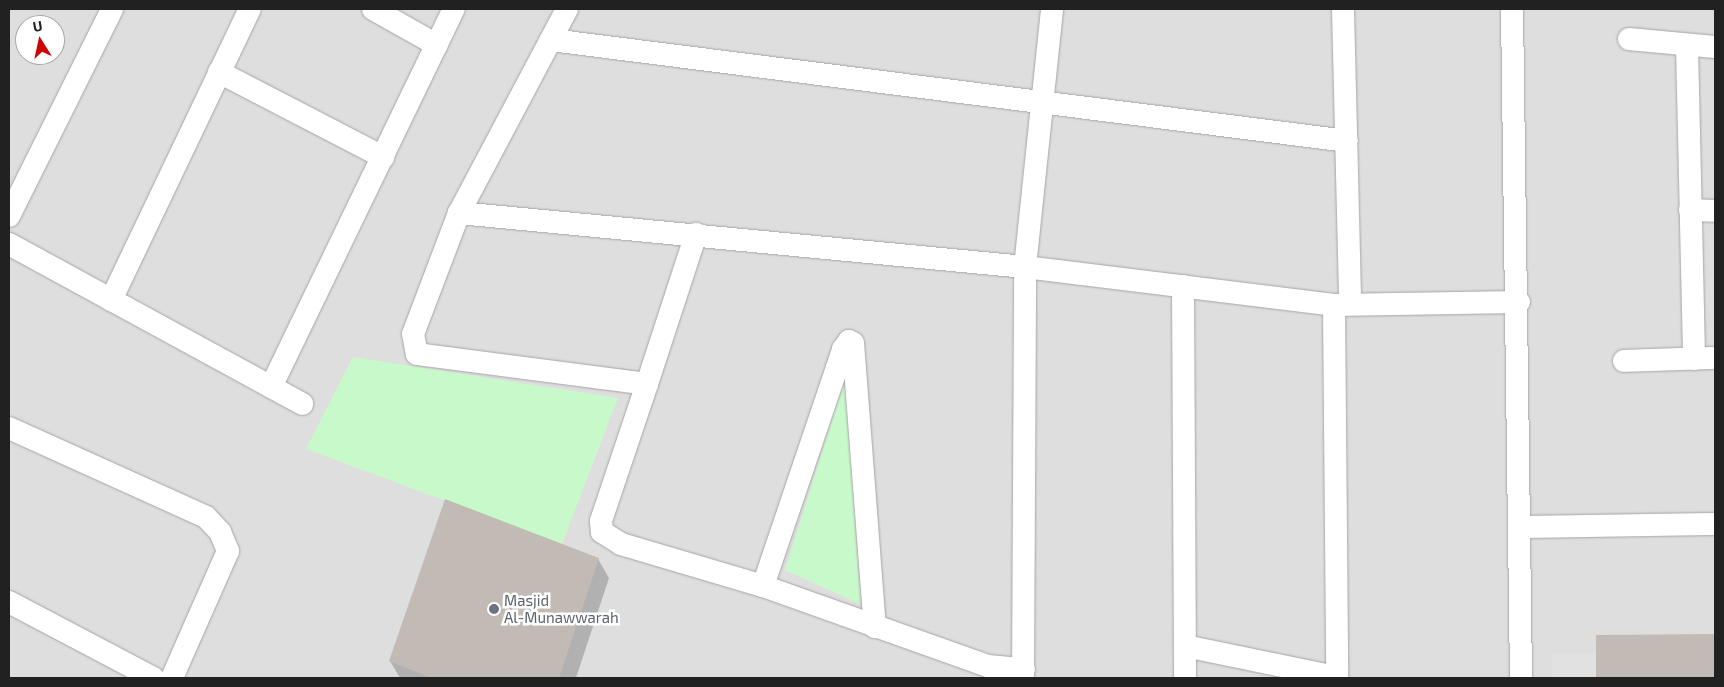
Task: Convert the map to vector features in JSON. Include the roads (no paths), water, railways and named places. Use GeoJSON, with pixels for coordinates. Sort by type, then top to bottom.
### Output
{"type":"FeatureCollection","features":[{"type":"Feature","properties":{"kind":"street"},"geometry":{"type":"LineString","coordinates":[[9,216],[112,9]]}},
{"type":"Feature","properties":{"kind":"street"},"geometry":{"type":"LineString","coordinates":[[111,300],[250,9]]}},
{"type":"Feature","properties":{"kind":"street"},"geometry":{"type":"LineString","coordinates":[[373,9],[437,45]]}},
{"type":"Feature","properties":{"kind":"street"},"geometry":{"type":"LineString","coordinates":[[271,387],[454,9]]}},
{"type":"Feature","properties":{"kind":"street"},"geometry":{"type":"LineString","coordinates":[[567,9],[459,213],[413,334],[417,354],[647,384]]}},
{"type":"Feature","properties":{"kind":"street"},"geometry":{"type":"LineString","coordinates":[[696,234],[601,521],[602,532],[621,544],[763,586],[875,627],[986,672],[1024,674],[1025,267],[1052,9]]}},
{"type":"Feature","properties":{"kind":"street"},"geometry":{"type":"LineString","coordinates":[[1185,646],[1337,678],[1346,141],[1343,9]]}},
{"type":"Feature","properties":{"kind":"street"},"geometry":{"type":"LineString","coordinates":[[1512,9],[1519,302],[1522,678]]}},
{"type":"Feature","properties":{"kind":"street"},"geometry":{"type":"LineString","coordinates":[[1629,39],[1687,46],[1715,47]]}},
{"type":"Feature","properties":{"kind":"street"},"geometry":{"type":"LineString","coordinates":[[551,40],[1042,104],[1346,141]]}},
{"type":"Feature","properties":{"kind":"street"},"geometry":{"type":"LineString","coordinates":[[1624,360],[1705,358],[1690,210],[1687,46]]}},
{"type":"Feature","properties":{"kind":"street"},"geometry":{"type":"LineString","coordinates":[[220,72],[382,157]]}},
{"type":"Feature","properties":{"kind":"street"},"geometry":{"type":"LineString","coordinates":[[1690,210],[1715,211]]}},
{"type":"Feature","properties":{"kind":"street"},"geometry":{"type":"LineString","coordinates":[[459,213],[696,234],[1025,267],[1342,304],[1519,302]]}},
{"type":"Feature","properties":{"kind":"street"},"geometry":{"type":"LineString","coordinates":[[9,244],[302,404]]}},
{"type":"Feature","properties":{"kind":"street"},"geometry":{"type":"LineString","coordinates":[[1183,286],[1185,678]]}},
{"type":"Feature","properties":{"kind":"street"},"geometry":{"type":"LineString","coordinates":[[763,586],[843,349],[849,341],[853,342],[875,627]]}},
{"type":"Feature","properties":{"kind":"street"},"geometry":{"type":"LineString","coordinates":[[9,428],[206,517],[220,532],[228,551],[172,678]]}},
{"type":"Feature","properties":{"kind":"street"},"geometry":{"type":"LineString","coordinates":[[1521,527],[1715,524]]}},
{"type":"Feature","properties":{"kind":"street"},"geometry":{"type":"LineString","coordinates":[[9,602],[154,678]]}},
{"type":"Feature","properties":{"kind":"place","name":"Masjid Al-Munawwarah"},"geometry":{"type":"Point","coordinates":[494,609]}}]}
